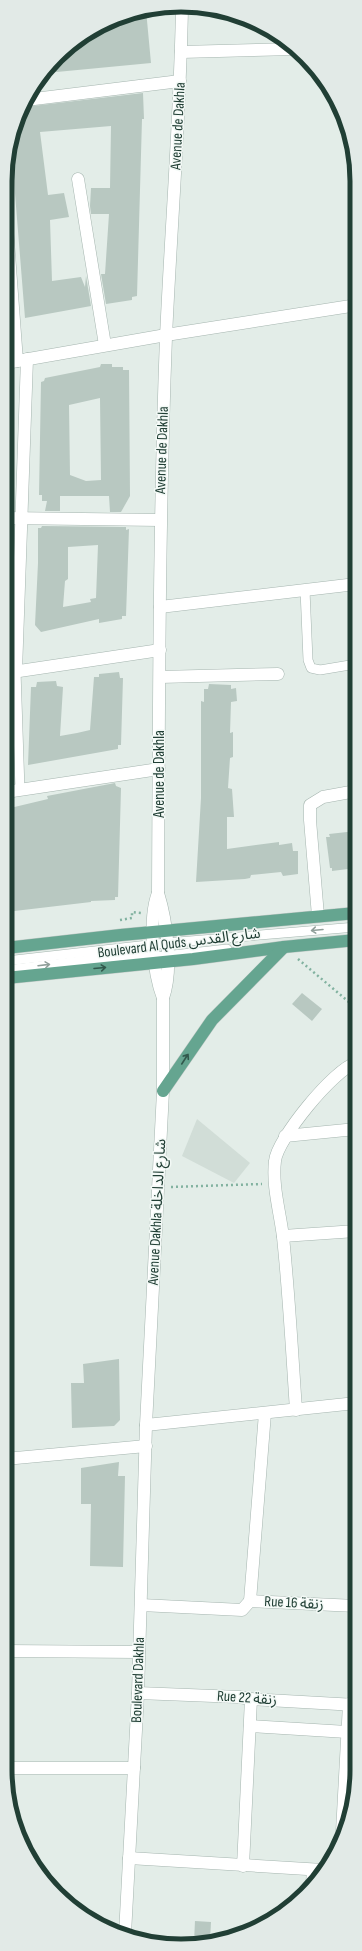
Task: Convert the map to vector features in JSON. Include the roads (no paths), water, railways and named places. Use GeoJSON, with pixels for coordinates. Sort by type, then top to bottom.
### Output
{"type":"FeatureCollection","features":[{"type":"Feature","properties":{"kind":"main road","name":"Boulevard Al Quds شارع القدس"},"geometry":{"type":"LineString","coordinates":[[12,977],[158,945],[318,916],[350,913]]}},
{"type":"Feature","properties":{"kind":"main road","name":"Boulevard Al Quds شارع القدس"},"geometry":{"type":"LineString","coordinates":[[158,945],[168,958],[350,941]]}},
{"type":"Feature","properties":{"kind":"main road","name":"Boulevard Al Quds شارع القدس"},"geometry":{"type":"LineString","coordinates":[[12,948],[158,945]]}},
{"type":"Feature","properties":{"kind":"main road"},"geometry":{"type":"LineString","coordinates":[[163,1091],[212,1020],[284,947]]}},
{"type":"Feature","properties":{"kind":"street","name":"Avenue de Dakhla"},"geometry":{"type":"LineString","coordinates":[[168,958],[158,945],[153,909],[158,893],[160,520],[166,335],[180,81],[182,12]]}},
{"type":"Feature","properties":{"kind":"street"},"geometry":{"type":"LineString","coordinates":[[181,52],[287,49]]}},
{"type":"Feature","properties":{"kind":"street"},"geometry":{"type":"LineString","coordinates":[[33,99],[180,81]]}},
{"type":"Feature","properties":{"kind":"street"},"geometry":{"type":"LineString","coordinates":[[78,179],[105,345]]}},
{"type":"Feature","properties":{"kind":"street"},"geometry":{"type":"LineString","coordinates":[[12,294],[17,361],[20,518],[12,655]]}},
{"type":"Feature","properties":{"kind":"street"},"geometry":{"type":"LineString","coordinates":[[17,361],[105,345],[350,306]]}},
{"type":"Feature","properties":{"kind":"street"},"geometry":{"type":"LineString","coordinates":[[12,518],[160,520]]}},
{"type":"Feature","properties":{"kind":"street"},"geometry":{"type":"LineString","coordinates":[[160,607],[350,585]]}},
{"type":"Feature","properties":{"kind":"street"},"geometry":{"type":"LineString","coordinates":[[12,672],[160,650]]}},
{"type":"Feature","properties":{"kind":"street"},"geometry":{"type":"LineString","coordinates":[[160,677],[278,674]]}},
{"type":"Feature","properties":{"kind":"street"},"geometry":{"type":"LineString","coordinates":[[12,791],[159,769]]}},
{"type":"Feature","properties":{"kind":"street"},"geometry":{"type":"LineString","coordinates":[[318,916],[310,805],[323,797],[350,792]]}},
{"type":"Feature","properties":{"kind":"street","name":"Avenue Dakhla شارع الداخلة"},"geometry":{"type":"LineString","coordinates":[[158,945],[158,985],[163,998]]}},
{"type":"Feature","properties":{"kind":"street","name":"Avenue Dakhla شارع الداخلة"},"geometry":{"type":"LineString","coordinates":[[146,1425],[163,1091],[163,998],[168,984],[168,958]]}},
{"type":"Feature","properties":{"kind":"street"},"geometry":{"type":"LineString","coordinates":[[296,1410],[283,1236],[275,1184],[276,1153],[285,1136],[315,1098],[334,1078],[350,1065]]}},
{"type":"Feature","properties":{"kind":"street"},"geometry":{"type":"LineString","coordinates":[[285,1136],[350,1130]]}},
{"type":"Feature","properties":{"kind":"street"},"geometry":{"type":"LineString","coordinates":[[283,1236],[350,1231]]}},
{"type":"Feature","properties":{"kind":"street"},"geometry":{"type":"LineString","coordinates":[[146,1425],[350,1404]]}},
{"type":"Feature","properties":{"kind":"street"},"geometry":{"type":"LineString","coordinates":[[250,1601],[265,1413]]}},
{"type":"Feature","properties":{"kind":"street","name":"Boulevard Dakhla"},"geometry":{"type":"LineString","coordinates":[[125,1929],[138,1694],[146,1425]]}},
{"type":"Feature","properties":{"kind":"street"},"geometry":{"type":"LineString","coordinates":[[12,1458],[146,1446]]}},
{"type":"Feature","properties":{"kind":"street","name":"Rue 16 زنقة"},"geometry":{"type":"LineString","coordinates":[[141,1605],[242,1610],[250,1601],[350,1606]]}},
{"type":"Feature","properties":{"kind":"street"},"geometry":{"type":"LineString","coordinates":[[12,1651],[139,1652]]}},
{"type":"Feature","properties":{"kind":"street","name":"Rue 22 زنقة"},"geometry":{"type":"LineString","coordinates":[[138,1694],[239,1697],[251,1699],[350,1704]]}},
{"type":"Feature","properties":{"kind":"street"},"geometry":{"type":"LineString","coordinates":[[243,1866],[251,1699]]}},
{"type":"Feature","properties":{"kind":"street"},"geometry":{"type":"LineString","coordinates":[[343,1818],[347,1732],[350,1715]]}},
{"type":"Feature","properties":{"kind":"street","name":"Rue 22 زنقة"},"geometry":{"type":"LineString","coordinates":[[250,1726],[347,1732]]}},
{"type":"Feature","properties":{"kind":"street"},"geometry":{"type":"LineString","coordinates":[[12,1768],[134,1768]]}},
{"type":"Feature","properties":{"kind":"street"},"geometry":{"type":"LineString","coordinates":[[130,1858],[317,1870]]}},
{"type":"Feature","properties":{"kind":"lane"},"geometry":{"type":"LineString","coordinates":[[305,590],[308,660],[311,668],[320,670],[350,665]]}},
{"type":"Feature","properties":{"kind":"lane"},"geometry":{"type":"LineString","coordinates":[[12,685],[20,790]]}},
{"type":"Feature","properties":{"kind":"lane"},"geometry":{"type":"LineString","coordinates":[[12,960],[350,928]]}},
{"type":"Feature","properties":{"kind":"lane"},"geometry":{"type":"LineString","coordinates":[[168,958],[350,935]]}},
{"type":"Feature","properties":{"kind":"lane"},"geometry":{"type":"LineString","coordinates":[[12,969],[122,956],[158,945]]}}]}
